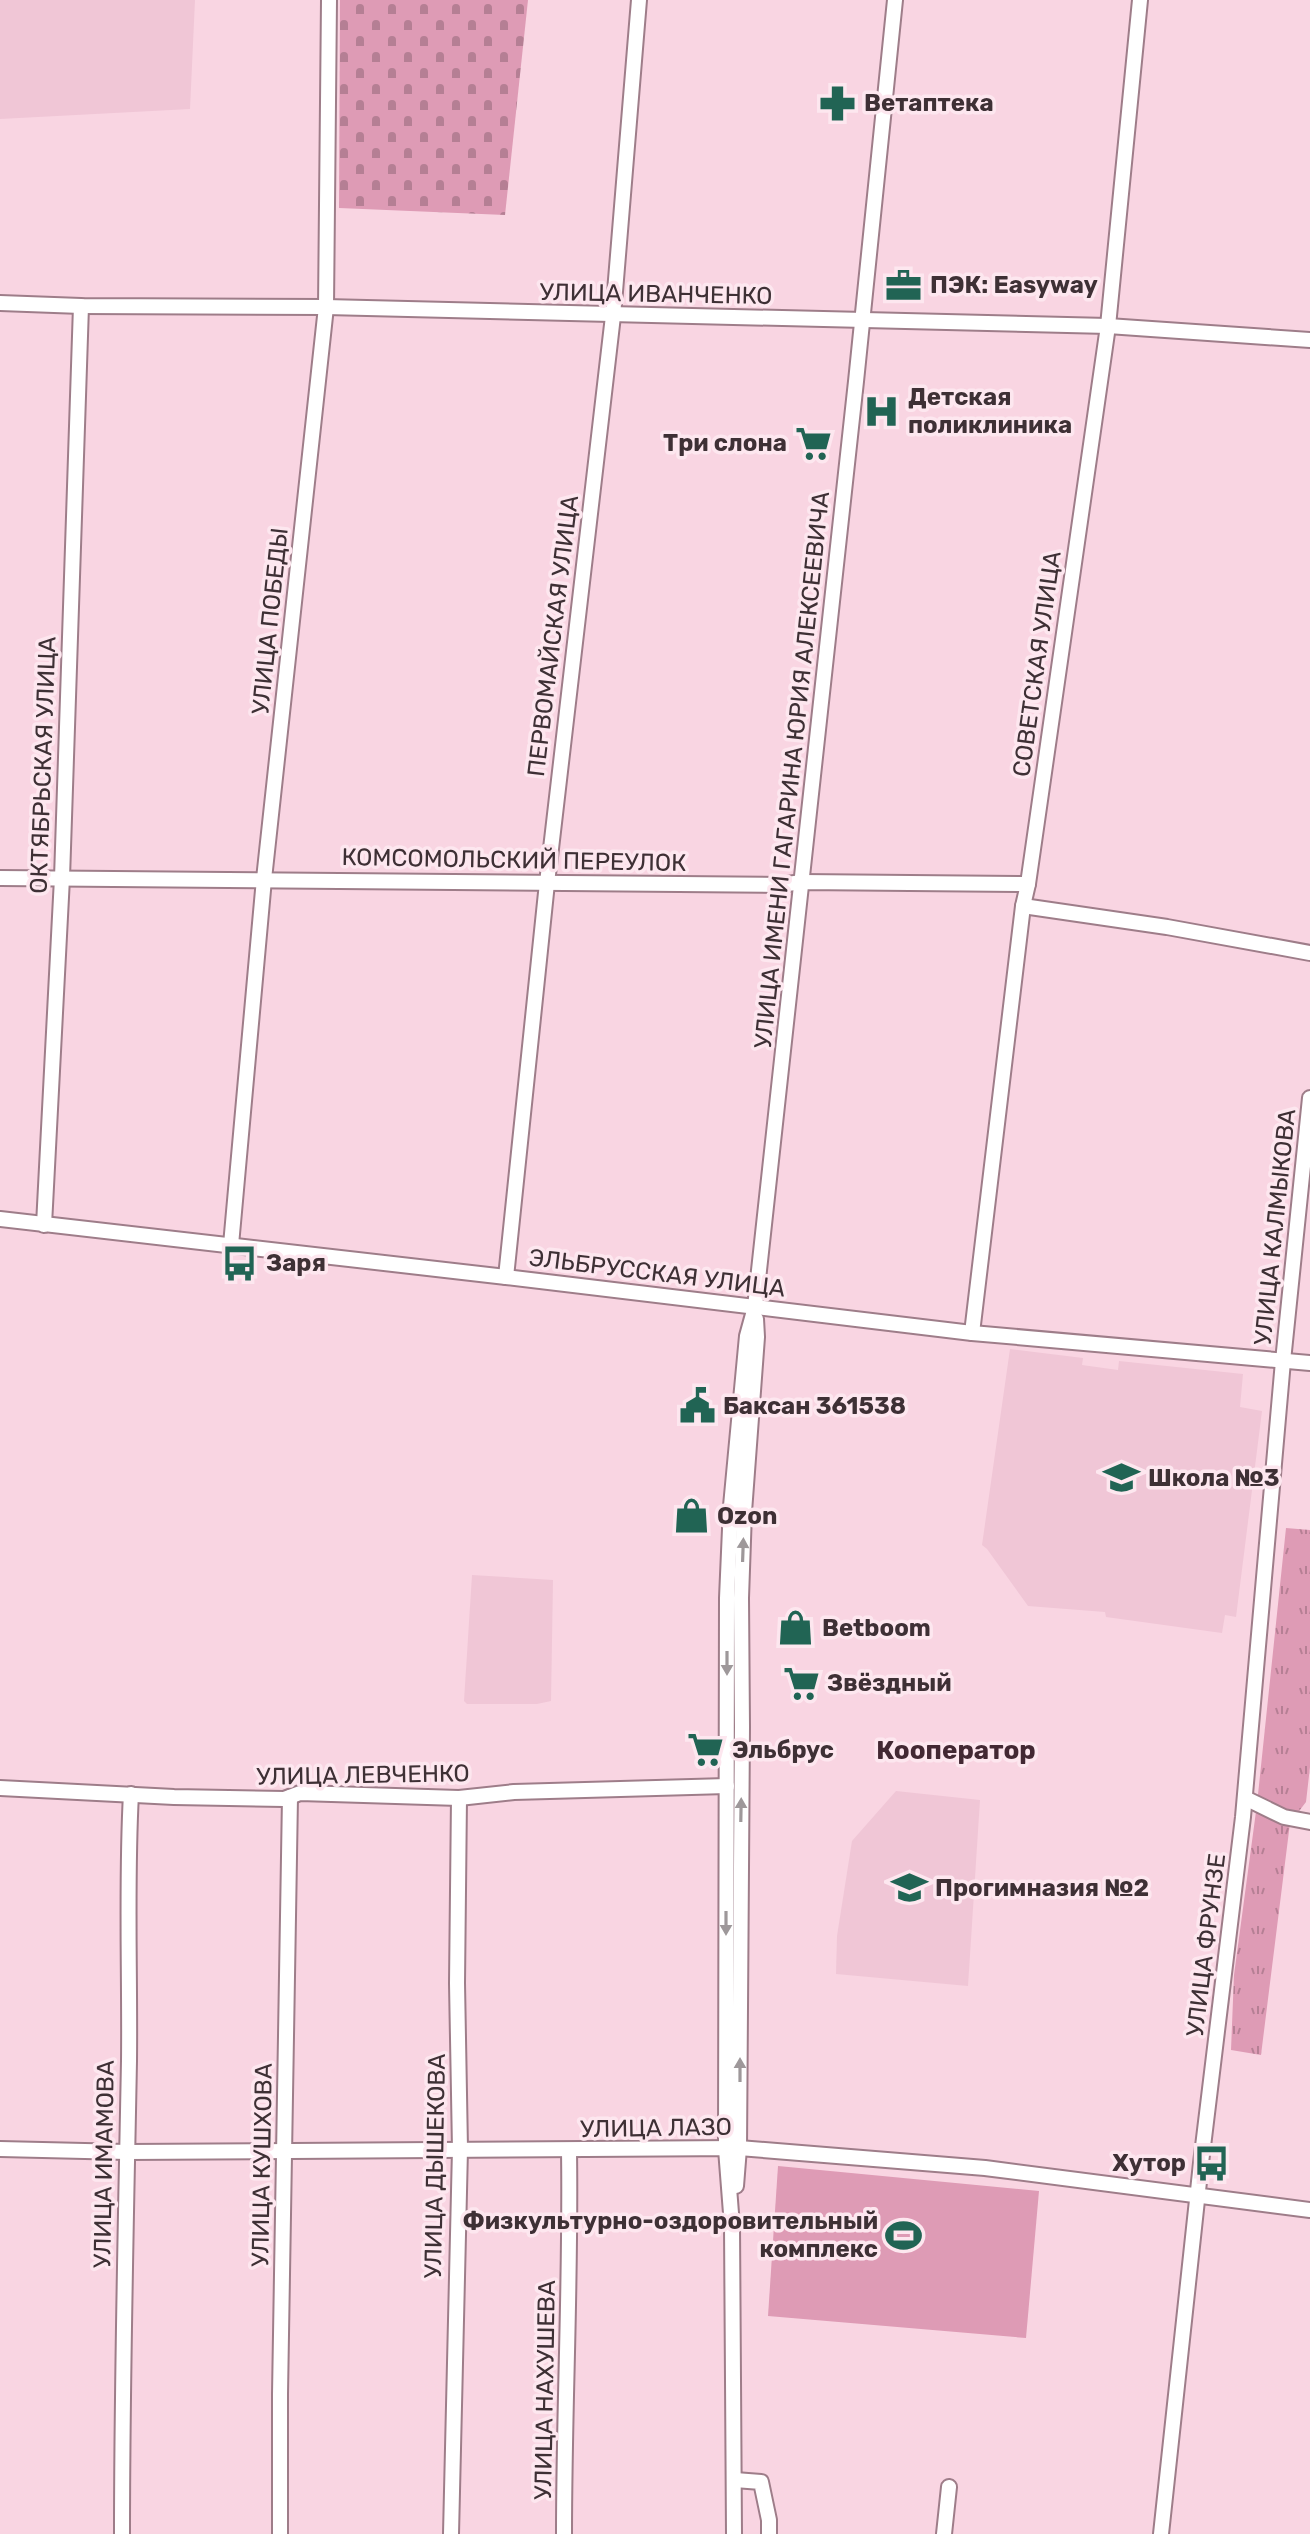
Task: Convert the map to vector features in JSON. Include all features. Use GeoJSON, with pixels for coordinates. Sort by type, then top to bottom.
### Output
{"type":"FeatureCollection","features":[{"type":"Feature","properties":{"kind":"street","name":"УЛИЦА ПОБЕДЫ"},"geometry":{"type":"LineString","coordinates":[[231,1245],[264,879],[326,307],[329,0]]}},
{"type":"Feature","properties":{"kind":"street","name":"ПЕРВОМАЙСКАЯ УЛИЦА"},"geometry":{"type":"LineString","coordinates":[[506,1277],[547,883],[613,316],[639,0]]}},
{"type":"Feature","properties":{"kind":"street","name":"УЛИЦА ИМЕНИ ГАГАРИНА ЮРИЯ АЛЕКСЕЕВИЧА"},"geometry":{"type":"LineString","coordinates":[[733,2148],[727,1786],[730,1510],[747,1336],[755,1307],[802,882],[895,0]]}},
{"type":"Feature","properties":{"kind":"street","name":"СОВЕТСКАЯ УЛИЦА"},"geometry":{"type":"LineString","coordinates":[[972,1333],[1023,906],[1108,326],[1140,0]]}},
{"type":"Feature","properties":{"kind":"street","name":"УЛИЦА ИВАНЧЕНКО"},"geometry":{"type":"LineString","coordinates":[[0,303],[326,307],[1108,326],[1310,340]]}},
{"type":"Feature","properties":{"kind":"street","name":"ОКТЯБРЬСКАЯ УЛИЦА"},"geometry":{"type":"LineString","coordinates":[[44,1225],[62,878],[81,306]]}},
{"type":"Feature","properties":{"kind":"street","name":"КОМСОМОЛЬСКИЙ ПЕРЕУЛОК"},"geometry":{"type":"LineString","coordinates":[[0,878],[780,885],[802,882],[1028,884]]}},
{"type":"Feature","properties":{"kind":"street"},"geometry":{"type":"LineString","coordinates":[[1023,906],[1167,927],[1310,953]]}},
{"type":"Feature","properties":{"kind":"street","name":"УЛИЦА КАЛМЫКОВА"},"geometry":{"type":"LineString","coordinates":[[1283,1361],[1310,1098]]}},
{"type":"Feature","properties":{"kind":"street","name":"ЭЛЬБРУССКАЯ УЛИЦА"},"geometry":{"type":"LineString","coordinates":[[0,1219],[972,1333],[1310,1363]]}},
{"type":"Feature","properties":{"kind":"street","name":"УЛИЦА ИМЕНИ ГАГАРИНА ЮРИЯ АЛЕКСЕЕВИЧА"},"geometry":{"type":"LineString","coordinates":[[734,2534],[732,2226],[742,1727],[741,1598],[757,1337],[755,1307]]}},
{"type":"Feature","properties":{"kind":"street","name":"УЛИЦА ФРУНЗЕ"},"geometry":{"type":"LineString","coordinates":[[1161,2534],[1245,1798],[1283,1361]]}},
{"type":"Feature","properties":{"kind":"street","name":"УЛИЦА ЛЕВЧЕНКО"},"geometry":{"type":"LineString","coordinates":[[0,1788],[174,1797],[290,1797],[300,1793],[459,1798],[514,1792],[727,1786]]}},
{"type":"Feature","properties":{"kind":"street","name":"УЛИЦА ИМАМОВА"},"geometry":{"type":"LineString","coordinates":[[122,2534],[122,2318],[131,1794]]}},
{"type":"Feature","properties":{"kind":"street","name":"УЛИЦА КУШХОВА"},"geometry":{"type":"LineString","coordinates":[[280,2534],[290,1797]]}},
{"type":"Feature","properties":{"kind":"street","name":"УЛИЦА ДЫШЕКОВА"},"geometry":{"type":"LineString","coordinates":[[451,2534],[460,2149],[459,1798]]}},
{"type":"Feature","properties":{"kind":"street"},"geometry":{"type":"LineString","coordinates":[[1245,1798],[1284,1817],[1310,1822]]}},
{"type":"Feature","properties":{"kind":"street","name":"УЛИЦА ЛАЗО"},"geometry":{"type":"LineString","coordinates":[[0,2149],[127,2152],[733,2148],[985,2168],[1310,2210]]}},
{"type":"Feature","properties":{"kind":"street","name":"УЛИЦА НАХУШЕВА"},"geometry":{"type":"LineString","coordinates":[[564,2534],[569,2151]]}},
{"type":"Feature","properties":{"kind":"street"},"geometry":{"type":"LineString","coordinates":[[735,2480],[761,2482],[769,2534]]}},
{"type":"Feature","properties":{"kind":"street"},"geometry":{"type":"LineString","coordinates":[[944,2534],[949,2487]]}},
{"type":"Feature","properties":{"kind":"shaded area"},"geometry":{"type":"Polygon","coordinates":[[[0,0],[195,0],[190,109],[0,119],[0,0]]]}},
{"type":"Feature","properties":{"kind":"shaded area","name":"Школа №3"},"geometry":{"type":"Polygon","coordinates":[[[1010,1349],[1083,1358],[1082,1365],[1118,1370],[1119,1361],[1243,1374],[1240,1407],[1262,1411],[1236,1617],[1225,1615],[1222,1633],[1106,1617],[1105,1612],[1028,1606],[982,1545],[1010,1349]]]}},
{"type":"Feature","properties":{"kind":"shaded area"},"geometry":{"type":"Polygon","coordinates":[[[472,1575],[553,1580],[551,1701],[537,1704],[467,1704],[464,1701],[472,1575]]]}},
{"type":"Feature","properties":{"kind":"shaded area","name":"Прогимназия №2"},"geometry":{"type":"Polygon","coordinates":[[[896,1791],[980,1800],[968,1986],[836,1974],[837,1936],[852,1841],[896,1791]]]}},
{"type":"Feature","properties":{"kind":"green space"},"geometry":{"type":"Polygon","coordinates":[[[340,0],[528,0],[505,215],[339,208],[340,0]]]}},
{"type":"Feature","properties":{"kind":"green space"},"geometry":{"type":"Polygon","coordinates":[[[1286,1528],[1310,1530],[1310,1767],[1306,1802],[1290,1823],[1261,2055],[1231,2050],[1234,1975],[1257,1804],[1286,1528]]]}},
{"type":"Feature","properties":{"kind":"green space","name":"Физкультурно-оздоровительный комплекс"},"geometry":{"type":"Polygon","coordinates":[[[778,2166],[1039,2191],[1026,2338],[768,2316],[778,2166]]]}},
{"type":"Feature","properties":{"kind":"place","name":"Ветаптека"},"geometry":{"type":"Point","coordinates":[838,103]}},
{"type":"Feature","properties":{"kind":"place","name":"ПЭК: Easyway"},"geometry":{"type":"Point","coordinates":[904,285]}},
{"type":"Feature","properties":{"kind":"place","name":"Детская поликлиника"},"geometry":{"type":"Point","coordinates":[882,411]}},
{"type":"Feature","properties":{"kind":"place","name":"Три слона"},"geometry":{"type":"Point","coordinates":[813,443]}},
{"type":"Feature","properties":{"kind":"place","name":"Заря"},"geometry":{"type":"Point","coordinates":[240,1263]}},
{"type":"Feature","properties":{"kind":"place","name":"Баксан 361538"},"geometry":{"type":"Point","coordinates":[697,1406]}},
{"type":"Feature","properties":{"kind":"place","name":"Школа №3"},"geometry":{"type":"Point","coordinates":[1122,1478]}},
{"type":"Feature","properties":{"kind":"place","name":"Ozon"},"geometry":{"type":"Point","coordinates":[691,1516]}},
{"type":"Feature","properties":{"kind":"place","name":"Betboom"},"geometry":{"type":"Point","coordinates":[796,1628]}},
{"type":"Feature","properties":{"kind":"place","name":"Звёздный"},"geometry":{"type":"Point","coordinates":[801,1683]}},
{"type":"Feature","properties":{"kind":"place","name":"Эльбрус"},"geometry":{"type":"Point","coordinates":[706,1750]}},
{"type":"Feature","properties":{"kind":"place","name":"Прогимназия №2"},"geometry":{"type":"Point","coordinates":[909,1888]}},
{"type":"Feature","properties":{"kind":"place","name":"Хутор"},"geometry":{"type":"Point","coordinates":[1212,2163]}},
{"type":"Feature","properties":{"kind":"place","name":"Физкультурно-оздоровительный комплекс"},"geometry":{"type":"Point","coordinates":[904,2235]}},
{"type":"Feature","properties":{"kind":"district","name":"Кооператор"},"geometry":{"type":"Point","coordinates":[956,1750]}}]}
